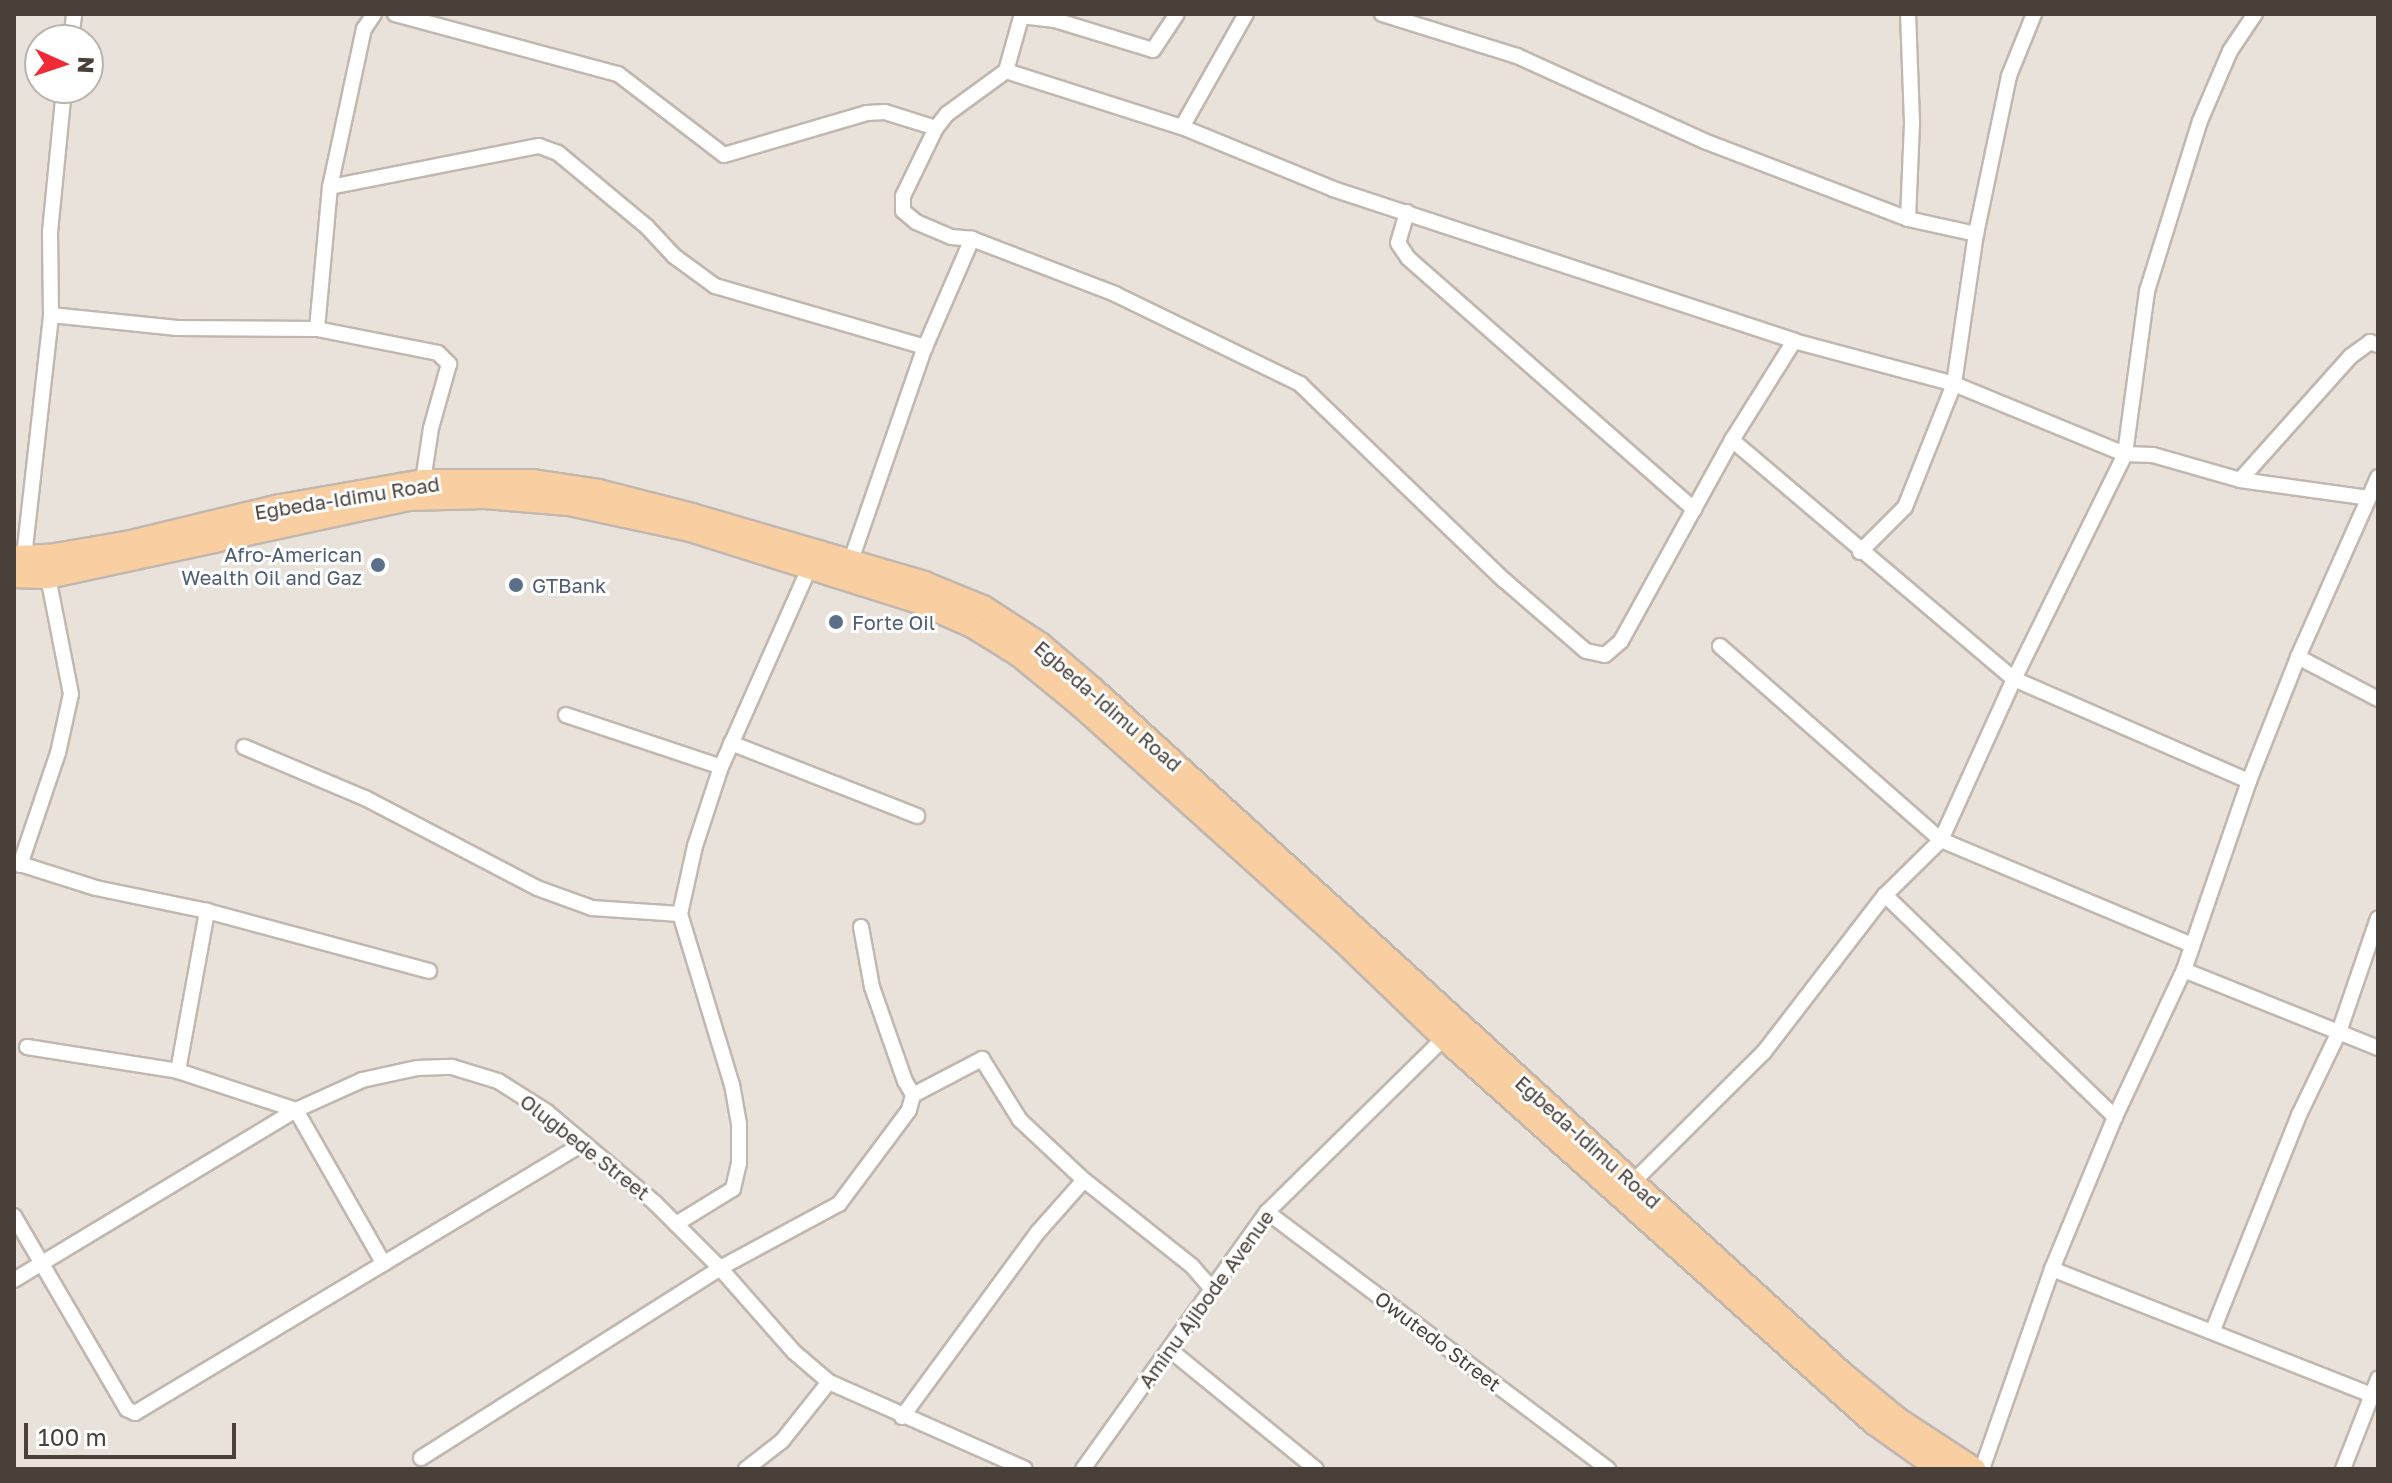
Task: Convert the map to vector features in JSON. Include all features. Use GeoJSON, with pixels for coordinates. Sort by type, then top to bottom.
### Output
{"type":"FeatureCollection","features":[{"type":"Feature","properties":{"kind":"main road","name":"Egbeda-Idimu Road"},"geometry":{"type":"LineString","coordinates":[[17,563],[48,577],[221,530],[423,481],[533,481],[598,491],[924,583],[983,607],[1040,644],[1223,807],[1843,1374],[1899,1420],[1974,1469]]}},
{"type":"Feature","properties":{"kind":"main road","name":"Egbeda-Idimu Road"},"geometry":{"type":"LineString","coordinates":[[17,563],[409,499],[485,497],[569,504],[690,530],[918,602],[972,626],[1019,655],[1081,706],[1341,939],[1444,1038],[1874,1423],[1939,1469]]}},
{"type":"Feature","properties":{"kind":"street"},"geometry":{"type":"LineString","coordinates":[[317,329],[330,187],[364,29],[374,14]]}},
{"type":"Feature","properties":{"kind":"street"},"geometry":{"type":"LineString","coordinates":[[395,14],[618,74],[724,155],[867,113],[885,112],[936,128]]}},
{"type":"Feature","properties":{"kind":"street"},"geometry":{"type":"LineString","coordinates":[[1086,29],[1093,14]]}},
{"type":"Feature","properties":{"kind":"street"},"geometry":{"type":"LineString","coordinates":[[1177,14],[1153,50],[1086,29],[1021,15],[1006,71],[947,114],[936,128],[903,196],[903,211],[916,222],[951,237],[972,239],[1115,294],[1300,384],[1504,580],[1586,651],[1605,655],[1621,641],[1732,440],[1794,341]]}},
{"type":"Feature","properties":{"kind":"street"},"geometry":{"type":"LineString","coordinates":[[1182,127],[1246,14]]}},
{"type":"Feature","properties":{"kind":"street"},"geometry":{"type":"LineString","coordinates":[[1382,14],[1517,56],[1704,141],[1908,219],[1976,234]]}},
{"type":"Feature","properties":{"kind":"street"},"geometry":{"type":"LineString","coordinates":[[1908,14],[1912,122],[1908,219]]}},
{"type":"Feature","properties":{"kind":"street"},"geometry":{"type":"LineString","coordinates":[[1860,552],[1905,507],[1954,384],[1976,234],[2009,76],[2034,14]]}},
{"type":"Feature","properties":{"kind":"street"},"geometry":{"type":"LineString","coordinates":[[1632,1183],[1764,1052],[1885,895],[1941,840],[2014,679],[2125,454],[2147,291],[2200,121],[2230,51],[2255,14]]}},
{"type":"Feature","properties":{"kind":"street"},"geometry":{"type":"LineString","coordinates":[[1006,71],[1182,127],[1333,189],[1794,341],[1954,384],[2125,454],[2153,455],[2240,480],[2369,498]]}},
{"type":"Feature","properties":{"kind":"street"},"geometry":{"type":"LineString","coordinates":[[17,563],[51,315],[50,232],[62,104]]}},
{"type":"Feature","properties":{"kind":"street"},"geometry":{"type":"LineString","coordinates":[[330,187],[539,146],[558,153],[647,227],[674,256],[715,286],[925,347]]}},
{"type":"Feature","properties":{"kind":"street"},"geometry":{"type":"LineString","coordinates":[[1407,212],[1398,243],[1408,258],[1694,509]]}},
{"type":"Feature","properties":{"kind":"street"},"geometry":{"type":"LineString","coordinates":[[850,563],[925,347],[972,239]]}},
{"type":"Feature","properties":{"kind":"street"},"geometry":{"type":"LineString","coordinates":[[51,315],[177,328],[317,329],[445,357],[449,364],[431,428],[423,481]]}},
{"type":"Feature","properties":{"kind":"street"},"geometry":{"type":"LineString","coordinates":[[2240,480],[2351,356],[2370,342],[2378,345]]}},
{"type":"Feature","properties":{"kind":"street"},"geometry":{"type":"LineString","coordinates":[[1732,440],[1860,552],[2014,679],[2249,781]]}},
{"type":"Feature","properties":{"kind":"street"},"geometry":{"type":"LineString","coordinates":[[1982,1469],[2052,1269],[2115,1117],[2184,970],[2249,781],[2298,657],[2378,477]]}},
{"type":"Feature","properties":{"kind":"street"},"geometry":{"type":"LineString","coordinates":[[676,1224],[733,1189],[739,1164],[739,1124],[732,1085],[680,914],[695,846],[721,767],[809,568]]}},
{"type":"Feature","properties":{"kind":"street"},"geometry":{"type":"LineString","coordinates":[[48,577],[71,694],[58,753],[17,863],[96,888],[207,911],[429,971]]}},
{"type":"Feature","properties":{"kind":"street"},"geometry":{"type":"LineString","coordinates":[[1720,646],[1941,840],[2192,945]]}},
{"type":"Feature","properties":{"kind":"street"},"geometry":{"type":"LineString","coordinates":[[2298,657],[2378,699]]}},
{"type":"Feature","properties":{"kind":"street"},"geometry":{"type":"LineString","coordinates":[[566,715],[721,767]]}},
{"type":"Feature","properties":{"kind":"street"},"geometry":{"type":"LineString","coordinates":[[731,743],[917,816]]}},
{"type":"Feature","properties":{"kind":"street"},"geometry":{"type":"LineString","coordinates":[[244,747],[365,798],[537,888],[592,908],[680,914]]}},
{"type":"Feature","properties":{"kind":"street"},"geometry":{"type":"LineString","coordinates":[[1885,895],[2115,1117]]}},
{"type":"Feature","properties":{"kind":"street"},"geometry":{"type":"LineString","coordinates":[[178,1071],[207,911]]}},
{"type":"Feature","properties":{"kind":"street"},"geometry":{"type":"LineString","coordinates":[[2213,1330],[2299,1115],[2339,1032],[2378,918]]}},
{"type":"Feature","properties":{"kind":"street"},"geometry":{"type":"LineString","coordinates":[[861,927],[872,987],[905,1081],[913,1095]]}},
{"type":"Feature","properties":{"kind":"street"},"geometry":{"type":"LineString","coordinates":[[2184,970],[2378,1048]]}},
{"type":"Feature","properties":{"kind":"street","name":"Aminu Ajibode Avenue"},"geometry":{"type":"LineString","coordinates":[[1083,1469],[1170,1350],[1210,1287],[1267,1212],[1444,1038]]}},
{"type":"Feature","properties":{"kind":"street"},"geometry":{"type":"LineString","coordinates":[[27,1047],[178,1071],[296,1110],[384,1264]]}},
{"type":"Feature","properties":{"kind":"street"},"geometry":{"type":"LineString","coordinates":[[421,1458],[720,1268],[839,1204],[900,1123],[913,1095],[982,1059],[1020,1120],[1084,1180],[1192,1266],[1210,1287]]}},
{"type":"Feature","properties":{"kind":"street","name":"Olugbede Street"},"geometry":{"type":"LineString","coordinates":[[14,1280],[296,1110],[362,1080],[417,1068],[452,1067],[498,1081],[547,1112],[676,1224],[720,1268],[794,1352],[829,1382],[1025,1469]]}},
{"type":"Feature","properties":{"kind":"street"},"geometry":{"type":"LineString","coordinates":[[14,1216],[127,1409],[135,1413],[584,1143]]}},
{"type":"Feature","properties":{"kind":"street"},"geometry":{"type":"LineString","coordinates":[[902,1417],[1038,1232],[1084,1180]]}},
{"type":"Feature","properties":{"kind":"street","name":"Owutedo Street"},"geometry":{"type":"LineString","coordinates":[[1267,1212],[1608,1469]]}},
{"type":"Feature","properties":{"kind":"street"},"geometry":{"type":"LineString","coordinates":[[2052,1269],[2370,1394]]}},
{"type":"Feature","properties":{"kind":"street"},"geometry":{"type":"LineString","coordinates":[[1170,1350],[1316,1469]]}},
{"type":"Feature","properties":{"kind":"street"},"geometry":{"type":"LineString","coordinates":[[2343,1469],[2378,1379]]}},
{"type":"Feature","properties":{"kind":"street"},"geometry":{"type":"LineString","coordinates":[[746,1469],[782,1441],[829,1382]]}},
{"type":"Feature","properties":{"kind":"shaded area"},"geometry":{"type":"Polygon","coordinates":[[[14,14],[2378,14],[2378,1469],[14,1469],[14,14]]]}},
{"type":"Feature","properties":{"kind":"place","name":"Afro-American Wealth Oil and Gaz"},"geometry":{"type":"Point","coordinates":[378,565]}},
{"type":"Feature","properties":{"kind":"place","name":"GTBank"},"geometry":{"type":"Point","coordinates":[516,585]}},
{"type":"Feature","properties":{"kind":"place","name":"Forte Oil"},"geometry":{"type":"Point","coordinates":[836,622]}}]}
